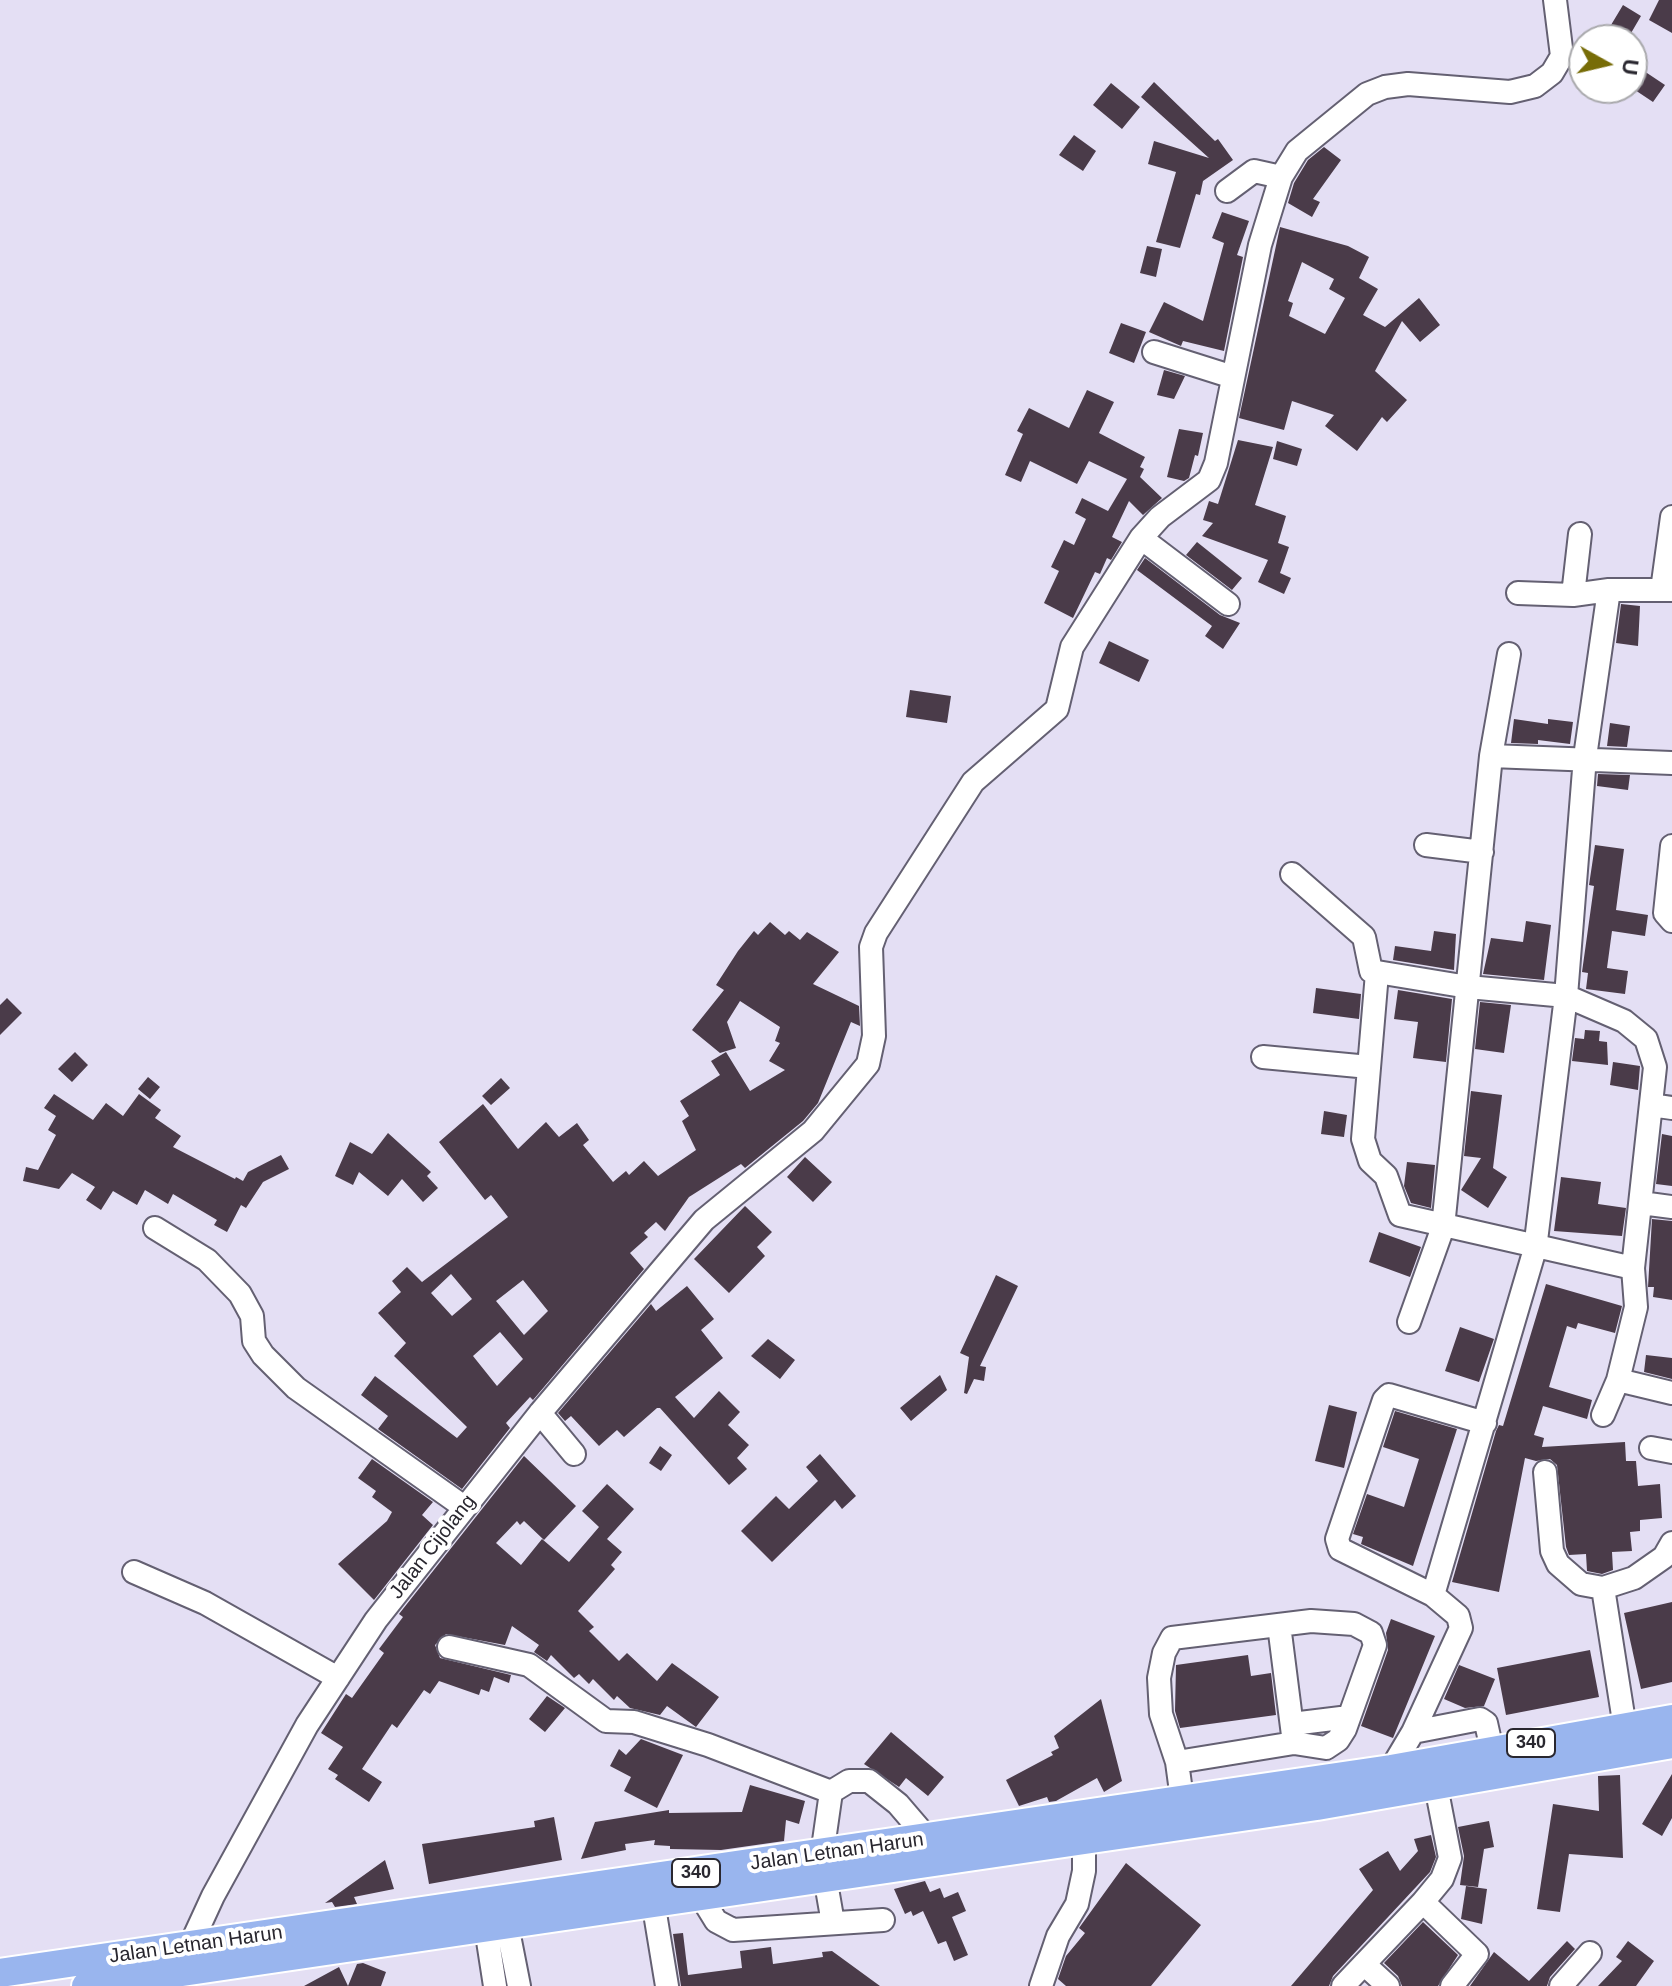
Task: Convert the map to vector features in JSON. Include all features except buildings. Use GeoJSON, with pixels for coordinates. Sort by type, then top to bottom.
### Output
{"type":"FeatureCollection","features":[{"type":"Feature","properties":{"kind":"main road","name":"Jalan Letnan Harun"},"geometry":{"type":"LineString","coordinates":[[943,1845],[1084,1841],[1390,1781],[1492,1750],[1672,1719]]}},
{"type":"Feature","properties":{"kind":"main road","name":"Jalan Letnan Harun"},"geometry":{"type":"LineString","coordinates":[[86,1986],[396,1928],[823,1866],[1182,1799],[1332,1777],[1436,1786],[1672,1744]]}},
{"type":"Feature","properties":{"kind":"main road","name":"Jalan Letnan Harun"},"geometry":{"type":"LineString","coordinates":[[0,1973],[190,1946],[396,1928],[496,1926],[651,1891],[700,1895],[823,1866]]}},
{"type":"Feature","properties":{"kind":"street","name":"Jalan Cijolang"},"geometry":{"type":"LineString","coordinates":[[190,1946],[213,1896],[338,1678],[376,1620],[540,1413],[704,1220],[813,1131],[868,1064],[874,1036],[871,947],[876,933],[973,782],[1057,709],[1072,647],[1141,538],[1160,517],[1209,480],[1216,463],[1260,245],[1281,177],[1304,143],[1374,90],[1408,84],[1510,92],[1535,86],[1552,73],[1562,56],[1555,0]]}},
{"type":"Feature","properties":{"kind":"street"},"geometry":{"type":"LineString","coordinates":[[1227,191],[1254,171],[1281,177]]}},
{"type":"Feature","properties":{"kind":"street"},"geometry":{"type":"LineString","coordinates":[[1154,352],[1233,377]]}},
{"type":"Feature","properties":{"kind":"street"},"geometry":{"type":"LineString","coordinates":[[1518,593],[1573,595],[1609,590],[1667,590],[1672,517]]}},
{"type":"Feature","properties":{"kind":"street"},"geometry":{"type":"LineString","coordinates":[[1573,595],[1580,534]]}},
{"type":"Feature","properties":{"kind":"street"},"geometry":{"type":"LineString","coordinates":[[1141,538],[1228,604]]}},
{"type":"Feature","properties":{"kind":"street"},"geometry":{"type":"LineString","coordinates":[[1433,1595],[1535,1249],[1566,996],[1585,757],[1609,590]]}},
{"type":"Feature","properties":{"kind":"street"},"geometry":{"type":"LineString","coordinates":[[1409,1322],[1443,1227],[1491,756],[1509,654]]}},
{"type":"Feature","properties":{"kind":"street"},"geometry":{"type":"LineString","coordinates":[[1491,756],[1585,757],[1672,763]]}},
{"type":"Feature","properties":{"kind":"street"},"geometry":{"type":"LineString","coordinates":[[1426,845],[1482,852]]}},
{"type":"Feature","properties":{"kind":"street"},"geometry":{"type":"LineString","coordinates":[[1672,846],[1665,913],[1672,921]]}},
{"type":"Feature","properties":{"kind":"street"},"geometry":{"type":"LineString","coordinates":[[1292,874],[1364,937],[1369,966],[1377,973],[1468,987],[1566,996],[1624,1021],[1646,1039],[1655,1067],[1661,1106],[1641,1203],[1633,1268],[1636,1307],[1618,1380],[1603,1415]]}},
{"type":"Feature","properties":{"kind":"street"},"geometry":{"type":"LineString","coordinates":[[1377,973],[1365,1151],[1386,1176],[1400,1215],[1535,1249],[1633,1268]]}},
{"type":"Feature","properties":{"kind":"street"},"geometry":{"type":"LineString","coordinates":[[1263,1057],[1369,1067]]}},
{"type":"Feature","properties":{"kind":"street"},"geometry":{"type":"LineString","coordinates":[[1641,1203],[1672,1207]]}},
{"type":"Feature","properties":{"kind":"street"},"geometry":{"type":"LineString","coordinates":[[155,1228],[207,1260],[240,1294],[252,1316],[258,1348],[296,1388],[464,1507]]}},
{"type":"Feature","properties":{"kind":"street"},"geometry":{"type":"LineString","coordinates":[[1618,1380],[1672,1393]]}},
{"type":"Feature","properties":{"kind":"street"},"geometry":{"type":"LineString","coordinates":[[1390,1781],[1461,1628],[1458,1616],[1433,1595],[1340,1549],[1337,1539],[1384,1400],[1389,1395],[1485,1423]]}},
{"type":"Feature","properties":{"kind":"street"},"geometry":{"type":"LineString","coordinates":[[540,1413],[574,1454]]}},
{"type":"Feature","properties":{"kind":"street"},"geometry":{"type":"LineString","coordinates":[[1545,1472],[1548,1537],[1558,1564],[1581,1584],[1603,1588],[1642,1573],[1669,1553]]}},
{"type":"Feature","properties":{"kind":"street"},"geometry":{"type":"LineString","coordinates":[[134,1572],[205,1603],[338,1678]]}},
{"type":"Feature","properties":{"kind":"street"},"geometry":{"type":"LineString","coordinates":[[1603,1588],[1625,1728]]}},
{"type":"Feature","properties":{"kind":"street"},"geometry":{"type":"LineString","coordinates":[[1182,1799],[1177,1762],[1161,1714],[1164,1653],[1172,1638],[1311,1621],[1354,1624],[1371,1633],[1375,1645],[1349,1717],[1341,1736],[1326,1748]]}},
{"type":"Feature","properties":{"kind":"street"},"geometry":{"type":"LineString","coordinates":[[1279,1625],[1293,1734]]}},
{"type":"Feature","properties":{"kind":"street"},"geometry":{"type":"LineString","coordinates":[[449,1647],[529,1665],[606,1721],[634,1722],[708,1745],[831,1792]]}},
{"type":"Feature","properties":{"kind":"street"},"geometry":{"type":"LineString","coordinates":[[1177,1762],[1349,1717]]}},
{"type":"Feature","properties":{"kind":"street"},"geometry":{"type":"LineString","coordinates":[[1413,1732],[1480,1719],[1486,1723],[1492,1750]]}},
{"type":"Feature","properties":{"kind":"street"},"geometry":{"type":"LineString","coordinates":[[1293,1734],[1326,1748]]}},
{"type":"Feature","properties":{"kind":"street"},"geometry":{"type":"LineString","coordinates":[[1326,1748],[1332,1777]]}},
{"type":"Feature","properties":{"kind":"street"},"geometry":{"type":"LineString","coordinates":[[831,1792],[849,1781],[869,1781],[943,1845]]}},
{"type":"Feature","properties":{"kind":"street"},"geometry":{"type":"LineString","coordinates":[[1343,1986],[1442,1879],[1450,1858],[1436,1786]]}},
{"type":"Feature","properties":{"kind":"street"},"geometry":{"type":"LineString","coordinates":[[831,1792],[823,1866],[833,1923]]}},
{"type":"Feature","properties":{"kind":"street"},"geometry":{"type":"LineString","coordinates":[[1041,1986],[1058,1936],[1077,1904],[1084,1871],[1084,1841]]}},
{"type":"Feature","properties":{"kind":"street"},"geometry":{"type":"LineString","coordinates":[[651,1891],[667,1986]]}},
{"type":"Feature","properties":{"kind":"street"},"geometry":{"type":"LineString","coordinates":[[700,1895],[716,1921],[733,1930],[883,1920]]}},
{"type":"Feature","properties":{"kind":"street"},"geometry":{"type":"LineString","coordinates":[[1423,1902],[1476,1950],[1475,1958],[1452,1986]]}},
{"type":"Feature","properties":{"kind":"street"},"geometry":{"type":"LineString","coordinates":[[495,1986],[496,1926]]}},
{"type":"Feature","properties":{"kind":"street"},"geometry":{"type":"LineString","coordinates":[[496,1926],[519,1986]]}},
{"type":"Feature","properties":{"kind":"street"},"geometry":{"type":"LineString","coordinates":[[1561,1986],[1590,1953]]}},
{"type":"Feature","properties":{"kind":"street"},"geometry":{"type":"LineString","coordinates":[[1364,1964],[1388,1986]]}}]}
